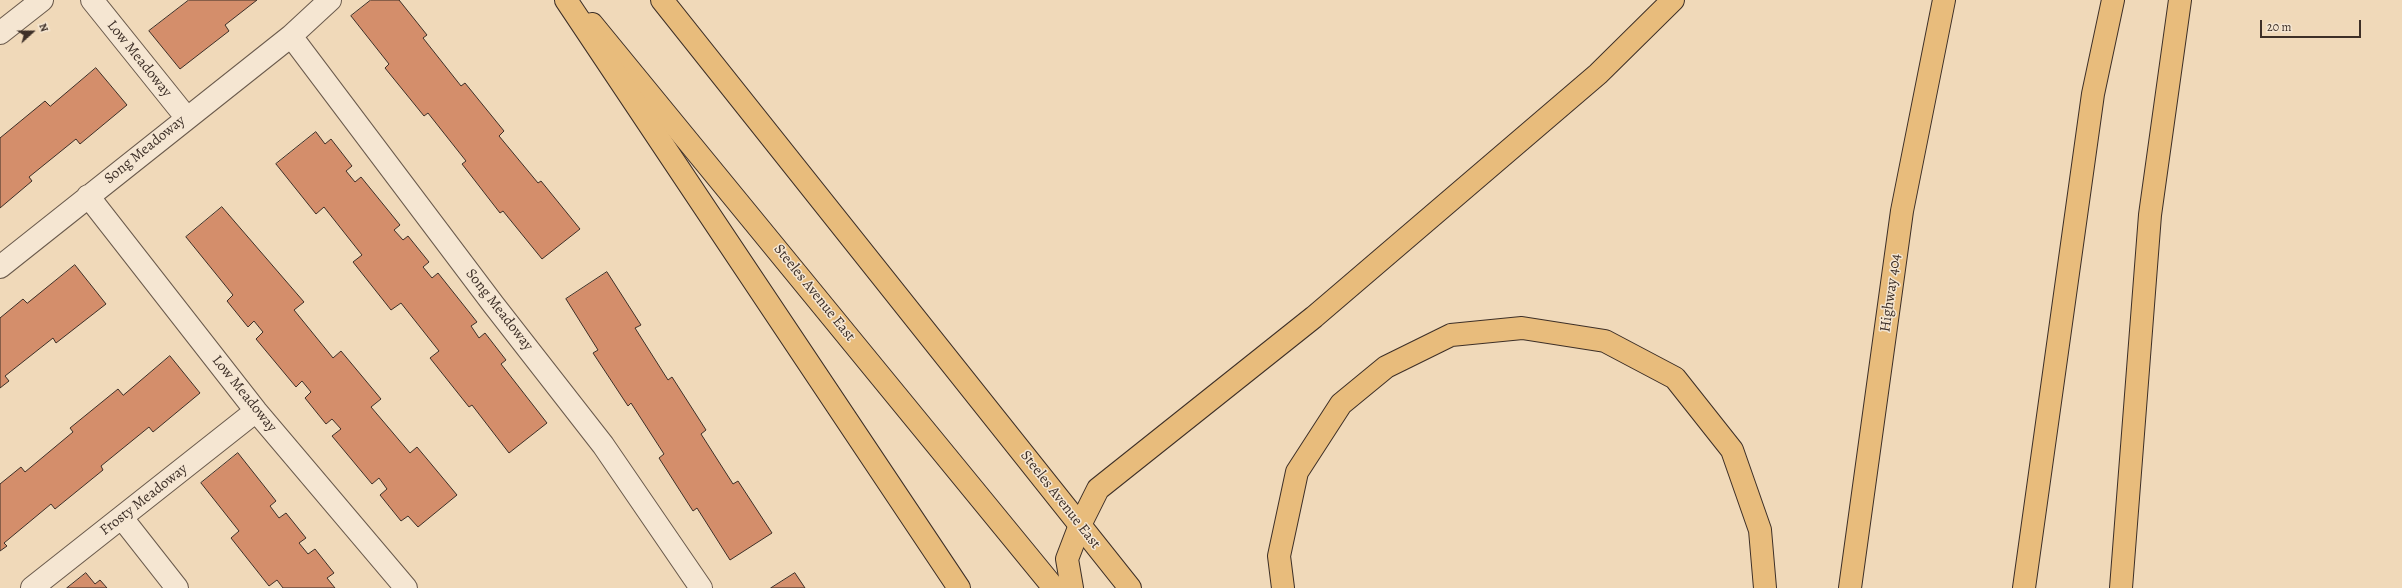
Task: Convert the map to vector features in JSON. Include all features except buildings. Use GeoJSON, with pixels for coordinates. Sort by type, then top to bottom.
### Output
{"type":"FeatureCollection","features":[{"type":"Feature","properties":{"kind":"main road"},"geometry":{"type":"LineString","coordinates":[[566,0],[959,588]]}},
{"type":"Feature","properties":{"kind":"main road","name":"Steeles Avenue East"},"geometry":{"type":"LineString","coordinates":[[572,0],[1054,588]]}},
{"type":"Feature","properties":{"kind":"main road","name":"Steeles Avenue East"},"geometry":{"type":"LineString","coordinates":[[662,0],[1130,588]]}},
{"type":"Feature","properties":{"kind":"main road"},"geometry":{"type":"LineString","coordinates":[[1072,588],[1067,559],[1080,525],[1098,489],[1320,312],[1598,74],[1673,0]]}},
{"type":"Feature","properties":{"kind":"main road","name":"Highway 404"},"geometry":{"type":"LineString","coordinates":[[1850,588],[1902,211],[1944,0]]}},
{"type":"Feature","properties":{"kind":"main road"},"geometry":{"type":"LineString","coordinates":[[2024,588],[2093,94],[2113,0]]}},
{"type":"Feature","properties":{"kind":"main road"},"geometry":{"type":"LineString","coordinates":[[2122,588],[2150,215],[2180,0]]}},
{"type":"Feature","properties":{"kind":"main road"},"geometry":{"type":"LineString","coordinates":[[1283,588],[1279,556],[1297,472],[1341,404],[1386,367],[1451,335],[1522,328],[1605,341],[1675,378],[1732,450],[1760,530],[1765,588]]}},
{"type":"Feature","properties":{"kind":"street"},"geometry":{"type":"LineString","coordinates":[[0,33],[42,0]]}},
{"type":"Feature","properties":{"kind":"street","name":"Low Meadoway"},"geometry":{"type":"LineString","coordinates":[[92,0],[186,117]]}},
{"type":"Feature","properties":{"kind":"street","name":"Song Meadoway"},"geometry":{"type":"LineString","coordinates":[[0,267],[186,117],[291,36],[330,0]]}},
{"type":"Feature","properties":{"kind":"street","name":"Song Meadoway"},"geometry":{"type":"LineString","coordinates":[[291,36],[493,304],[603,445],[701,588]]}},
{"type":"Feature","properties":{"kind":"street","name":"Low Meadoway"},"geometry":{"type":"LineString","coordinates":[[88,196],[256,411],[406,588]]}},
{"type":"Feature","properties":{"kind":"street","name":"Frosty Meadoway"},"geometry":{"type":"LineString","coordinates":[[32,588],[256,411]]}},
{"type":"Feature","properties":{"kind":"street"},"geometry":{"type":"LineString","coordinates":[[122,518],[177,588]]}}]}
